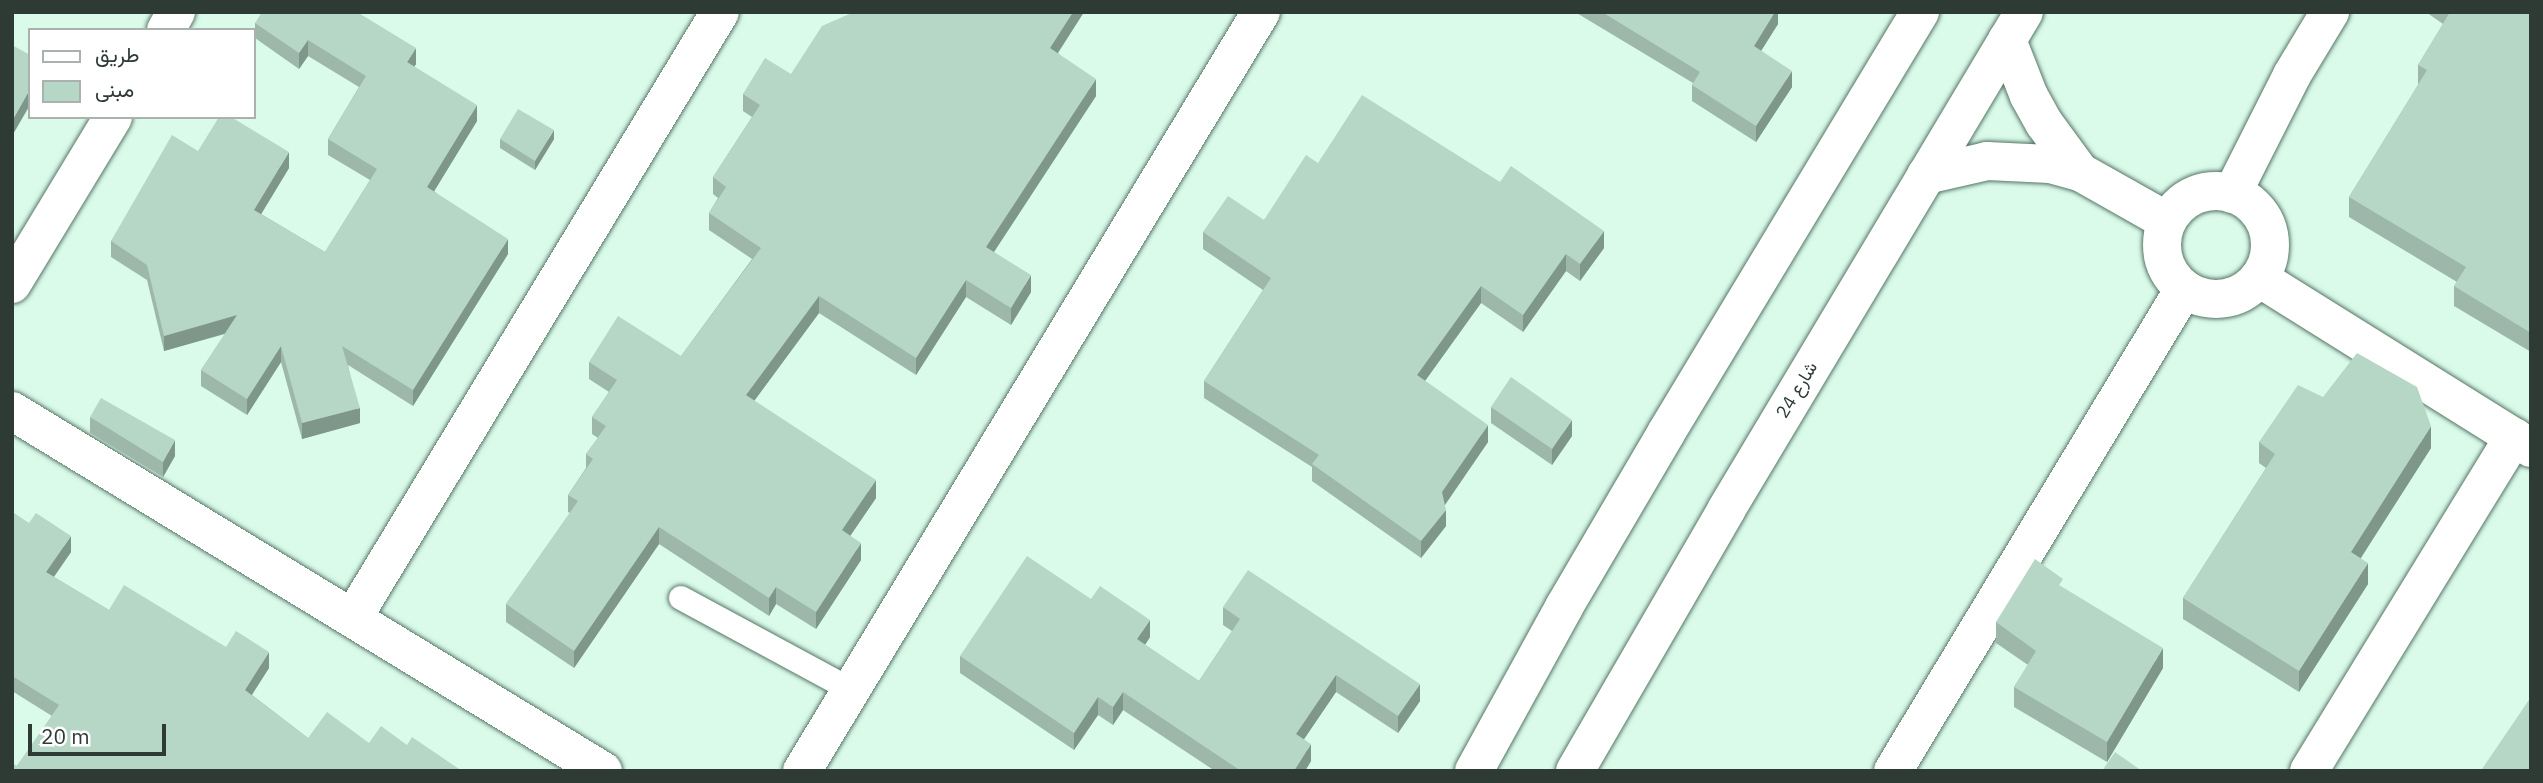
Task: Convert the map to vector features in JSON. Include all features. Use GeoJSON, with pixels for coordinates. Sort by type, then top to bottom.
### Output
{"type":"FeatureCollection","features":[{"type":"Feature","properties":{"kind":"street"},"geometry":{"type":"LineString","coordinates":[[167,28],[176,12]]}},
{"type":"Feature","properties":{"kind":"street"},"geometry":{"type":"LineString","coordinates":[[354,617],[720,12]]}},
{"type":"Feature","properties":{"kind":"street"},"geometry":{"type":"LineString","coordinates":[[802,771],[849,689],[1261,12]]}},
{"type":"Feature","properties":{"kind":"street"},"geometry":{"type":"LineString","coordinates":[[1474,771],[1551,629],[1666,433],[1920,12]]}},
{"type":"Feature","properties":{"kind":"street"},"geometry":{"type":"LineString","coordinates":[[2232,194],[2292,75],[2330,12]]}},
{"type":"Feature","properties":{"kind":"street"},"geometry":{"type":"LineString","coordinates":[[2015,26],[2034,105],[2080,172]]}},
{"type":"Feature","properties":{"kind":"street","name":"شارع 24"},"geometry":{"type":"LineString","coordinates":[[1575,771],[1666,611],[2015,26]]}},
{"type":"Feature","properties":{"kind":"street"},"geometry":{"type":"LineString","coordinates":[[12,284],[112,119]]}},
{"type":"Feature","properties":{"kind":"street"},"geometry":{"type":"LineString","coordinates":[[1926,175],[1956,166],[2008,160],[2050,164],[2080,172],[2167,221]]}},
{"type":"Feature","properties":{"kind":"street"},"geometry":{"type":"LineString","coordinates":[[2210,192],[2232,194],[2251,205],[2265,222],[2270,251],[2259,278],[2237,295],[2222,299],[2194,296],[2184,289],[2165,265],[2162,235],[2167,221],[2188,199],[2210,192]]}},
{"type":"Feature","properties":{"kind":"street"},"geometry":{"type":"LineString","coordinates":[[2259,278],[2522,442],[2309,771]]}},
{"type":"Feature","properties":{"kind":"street"},"geometry":{"type":"LineString","coordinates":[[1894,771],[2184,289]]}},
{"type":"Feature","properties":{"kind":"street"},"geometry":{"type":"LineString","coordinates":[[12,411],[603,771]]}},
{"type":"Feature","properties":{"kind":"lane"},"geometry":{"type":"LineString","coordinates":[[681,598],[849,689]]}},
{"type":"Feature","properties":{"kind":"building"},"geometry":{"type":"Polygon","coordinates":[[[262,12],[357,12],[416,48],[407,62],[477,105],[427,187],[508,239],[413,390],[342,346],[360,408],[302,423],[281,346],[247,399],[201,370],[237,315],[164,336],[147,265],[111,241],[172,135],[198,151],[218,119],[234,119],[289,152],[254,210],[325,252],[377,169],[328,139],[366,76],[308,40],[299,53],[255,23],[262,12]]]}},
{"type":"Feature","properties":{"kind":"building"},"geometry":{"type":"Polygon","coordinates":[[[854,12],[1073,12],[1050,48],[1096,79],[986,247],[1031,275],[1011,308],[966,280],[916,358],[819,296],[746,395],[876,480],[842,530],[861,543],[816,612],[776,587],[769,598],[659,527],[574,651],[506,604],[578,501],[568,495],[593,459],[586,454],[606,426],[592,417],[617,380],[589,362],[618,316],[681,356],[761,248],[709,213],[726,187],[713,177],[760,105],[743,94],[765,58],[791,74],[822,26],[854,12]]]}},
{"type":"Feature","properties":{"kind":"building"},"geometry":{"type":"Polygon","coordinates":[[[1602,12],[1775,12],[1754,46],[1792,71],[1756,126],[1692,85],[1700,72],[1602,12]]]}},
{"type":"Feature","properties":{"kind":"building"},"geometry":{"type":"Polygon","coordinates":[[[2450,12],[2531,12],[2531,333],[2454,286],[2466,267],[2349,197],[2427,70],[2418,65],[2450,12]]]}},
{"type":"Feature","properties":{"kind":"building"},"geometry":{"type":"Polygon","coordinates":[[[12,45],[28,54],[28,93],[12,121],[12,45]]]}},
{"type":"Feature","properties":{"kind":"building"},"geometry":{"type":"Polygon","coordinates":[[[1362,95],[1500,182],[1511,166],[1604,231],[1580,264],[1566,254],[1523,315],[1481,286],[1417,375],[1488,425],[1442,492],[1446,510],[1421,541],[1312,464],[1319,455],[1204,381],[1271,278],[1203,232],[1228,196],[1264,220],[1306,155],[1318,163],[1362,95]]]}},
{"type":"Feature","properties":{"kind":"building"},"geometry":{"type":"Polygon","coordinates":[[[518,109],[554,130],[535,161],[500,139],[518,109]]]}},
{"type":"Feature","properties":{"kind":"building"},"geometry":{"type":"Polygon","coordinates":[[[2357,353],[2417,387],[2431,426],[2351,552],[2368,563],[2299,671],[2183,598],[2275,454],[2259,442],[2298,385],[2323,397],[2357,353]]]}},
{"type":"Feature","properties":{"kind":"building"},"geometry":{"type":"Polygon","coordinates":[[[1511,377],[1572,420],[1552,449],[1491,407],[1511,377]]]}},
{"type":"Feature","properties":{"kind":"building"},"geometry":{"type":"Polygon","coordinates":[[[101,398],[175,440],[163,462],[90,417],[101,398]]]}},
{"type":"Feature","properties":{"kind":"building"},"geometry":{"type":"Polygon","coordinates":[[[12,512],[29,523],[36,513],[71,536],[46,572],[109,610],[124,585],[226,647],[236,631],[269,652],[245,690],[308,738],[327,712],[369,743],[381,726],[407,745],[412,737],[462,771],[12,771],[12,763],[17,766],[59,705],[12,676],[12,512]]]}},
{"type":"Feature","properties":{"kind":"building"},"geometry":{"type":"Polygon","coordinates":[[[1027,556],[1091,599],[1100,586],[1150,620],[1137,639],[1199,681],[1240,619],[1223,607],[1248,570],[1420,684],[1398,716],[1336,675],[1296,734],[1311,744],[1294,771],[1241,771],[1123,692],[1113,707],[1098,697],[1074,733],[960,656],[1027,556]]]}},
{"type":"Feature","properties":{"kind":"building"},"geometry":{"type":"Polygon","coordinates":[[[2035,559],[2063,579],[2059,585],[2163,648],[2107,742],[2014,687],[2036,651],[1996,622],[2035,559]]]}},
{"type":"Feature","properties":{"kind":"building"},"geometry":{"type":"Polygon","coordinates":[[[2531,697],[2531,771],[2484,771],[2482,769],[2531,697]]]}},
{"type":"Feature","properties":{"kind":"building"},"geometry":{"type":"Polygon","coordinates":[[[2115,752],[2142,771],[2102,771],[2115,752]]]}}]}
